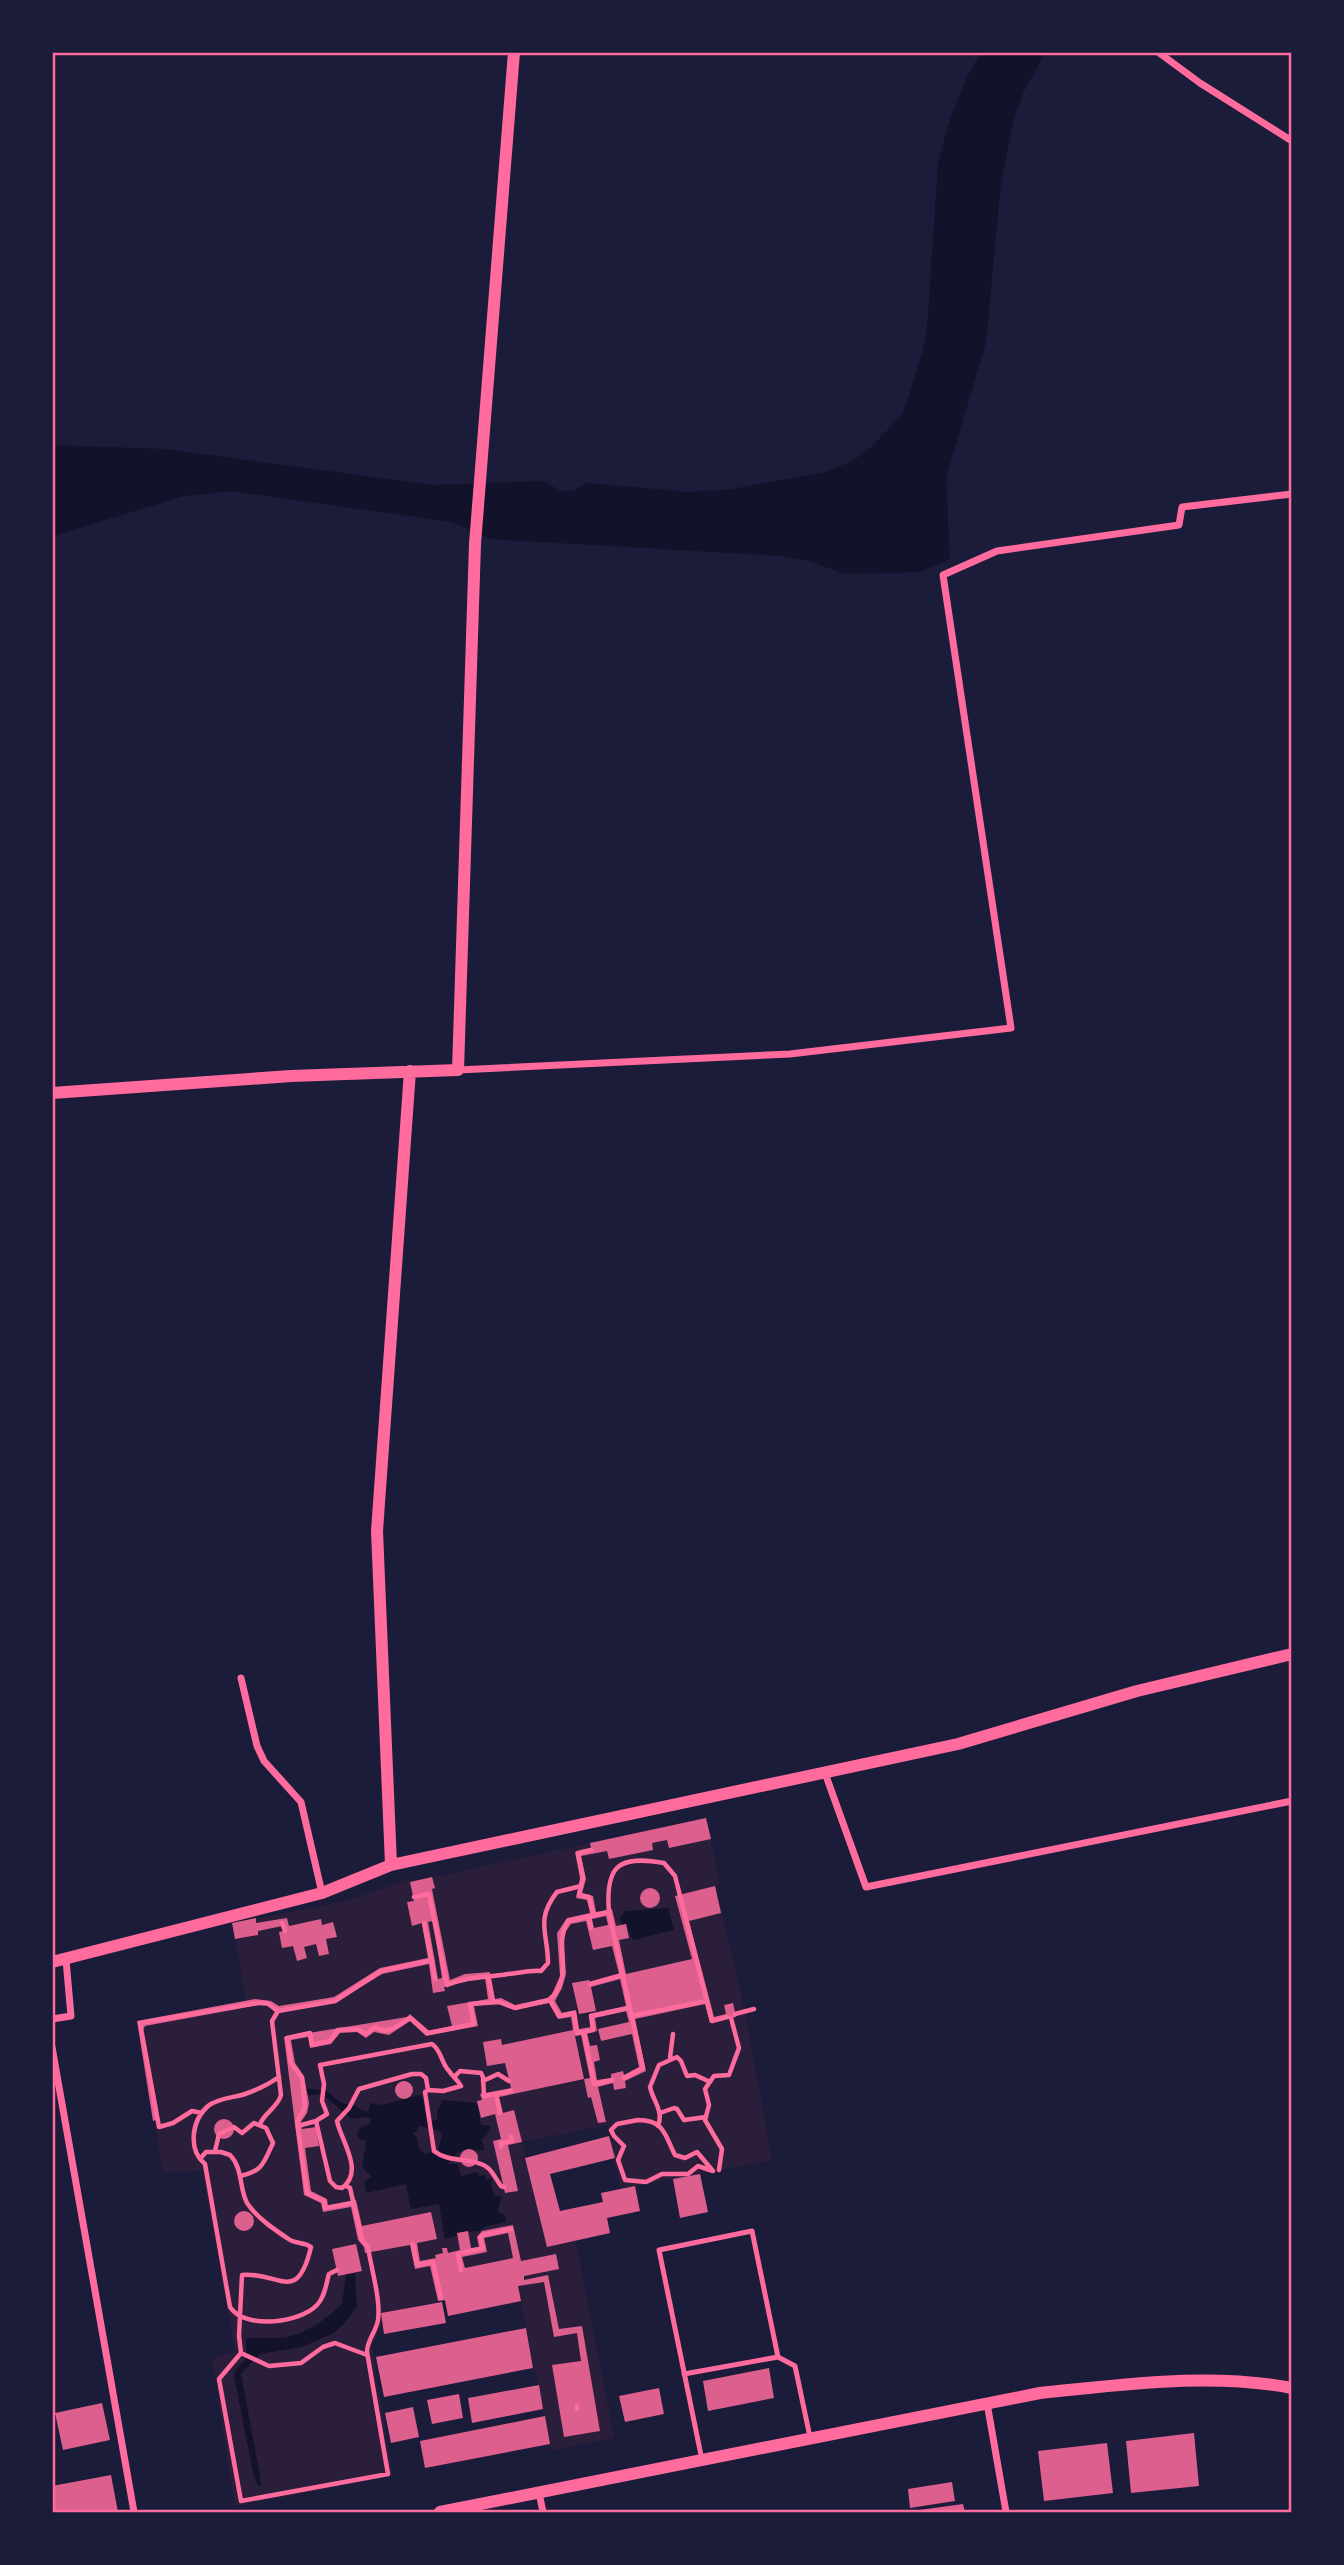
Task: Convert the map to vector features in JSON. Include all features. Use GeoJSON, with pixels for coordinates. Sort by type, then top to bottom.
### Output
{"type":"FeatureCollection","features":[{"type":"Feature","properties":{"kind":"street"},"geometry":{"type":"LineString","coordinates":[[458,1070],[475,544],[514,52]]}},
{"type":"Feature","properties":{"kind":"street"},"geometry":{"type":"LineString","coordinates":[[1158,52],[1200,83],[1292,141]]}},
{"type":"Feature","properties":{"kind":"street"},"geometry":{"type":"LineString","coordinates":[[52,1093],[290,1076],[790,1054],[1011,1028],[943,575],[997,551],[1179,525],[1182,507],[1292,494]]}},
{"type":"Feature","properties":{"kind":"street"},"geometry":{"type":"LineString","coordinates":[[391,1865],[377,1531],[410,1071]]}},
{"type":"Feature","properties":{"kind":"street"},"geometry":{"type":"LineString","coordinates":[[52,1962],[322,1893],[391,1865],[958,1744],[1137,1690],[1292,1654]]}},
{"type":"Feature","properties":{"kind":"street"},"geometry":{"type":"LineString","coordinates":[[241,1678],[257,1746],[264,1760],[301,1802],[322,1893]]}},
{"type":"Feature","properties":{"kind":"street"},"geometry":{"type":"LineString","coordinates":[[825,1773],[866,1887],[1292,1801]]}},
{"type":"Feature","properties":{"kind":"street"},"geometry":{"type":"LineString","coordinates":[[52,2019],[71,2016],[66,1960]]}},
{"type":"Feature","properties":{"kind":"street"},"geometry":{"type":"LineString","coordinates":[[52,2047],[134,2512]]}},
{"type":"Feature","properties":{"kind":"street"},"geometry":{"type":"LineString","coordinates":[[440,2512],[1040,2393],[1137,2384],[1236,2381],[1292,2388]]}},
{"type":"Feature","properties":{"kind":"street"},"geometry":{"type":"LineString","coordinates":[[987,2403],[1006,2512]]}},
{"type":"Feature","properties":{"kind":"street"},"geometry":{"type":"LineString","coordinates":[[539,2493],[543,2512]]}},
{"type":"Feature","properties":{"kind":"lane"},"geometry":{"type":"LineString","coordinates":[[702,2460],[659,2250],[752,2231],[778,2357]]}},
{"type":"Feature","properties":{"kind":"lane"},"geometry":{"type":"LineString","coordinates":[[684,2374],[778,2357],[794,2366],[810,2438]]}},
{"type":"Feature","properties":{"kind":"path"},"geometry":{"type":"LineString","coordinates":[[591,1850],[578,1853],[583,1878],[579,1895],[589,1897],[591,1928]]}},
{"type":"Feature","properties":{"kind":"path"},"geometry":{"type":"LineString","coordinates":[[624,2078],[643,2068],[622,1975],[621,1957],[608,1912],[607,1898],[612,1871],[619,1864],[633,1857],[664,1863],[675,1875],[690,1944],[712,2021],[754,2009]]}},
{"type":"Feature","properties":{"kind":"path"},"geometry":{"type":"LineString","coordinates":[[414,1897],[429,1894],[447,1985],[467,1977],[541,1971],[548,1967],[544,1914],[557,1892],[581,1886]]}},
{"type":"Feature","properties":{"kind":"path"},"geometry":{"type":"LineString","coordinates":[[352,2203],[325,2208],[324,2201],[307,2193],[297,2121],[305,2108],[302,2078],[291,2063],[287,2038],[310,2034],[312,2045],[330,2041],[338,2030],[357,2029],[366,2034],[375,2027],[388,2031],[410,2018],[428,2034],[474,2024],[470,2004],[493,2002],[515,2008],[550,2000],[557,1991],[563,1973],[560,1934],[568,1921],[608,1912]]}},
{"type":"Feature","properties":{"kind":"path"},"geometry":{"type":"LineString","coordinates":[[424,1923],[435,1979]]}},
{"type":"Feature","properties":{"kind":"path"},"geometry":{"type":"LineString","coordinates":[[202,2113],[192,2111],[173,2123],[159,2127],[140,2024],[257,2003],[267,2003],[278,2011],[335,2001],[381,1970],[432,1960]]}},
{"type":"Feature","properties":{"kind":"path"},"geometry":{"type":"LineString","coordinates":[[590,1984],[622,1975]]}},
{"type":"Feature","properties":{"kind":"path"},"geometry":{"type":"LineString","coordinates":[[488,1976],[493,2002]]}},
{"type":"Feature","properties":{"kind":"path"},"geometry":{"type":"LineString","coordinates":[[550,2000],[559,2016],[574,2013],[578,2033],[593,2030],[591,2016],[629,2008]]}},
{"type":"Feature","properties":{"kind":"path"},"geometry":{"type":"LineString","coordinates":[[631,2016],[706,2001]]}},
{"type":"Feature","properties":{"kind":"path"},"geometry":{"type":"LineString","coordinates":[[260,2124],[264,2114],[279,2100],[281,2090],[272,2021],[278,2011]]}},
{"type":"Feature","properties":{"kind":"path"},"geometry":{"type":"LineString","coordinates":[[719,2170],[722,2149],[707,2126],[709,2105],[705,2089],[714,2076],[729,2075],[736,2057],[739,2048],[731,2016]]}},
{"type":"Feature","properties":{"kind":"path"},"geometry":{"type":"LineString","coordinates":[[584,2032],[594,2084],[612,2080]]}},
{"type":"Feature","properties":{"kind":"path"},"geometry":{"type":"LineString","coordinates":[[670,2059],[673,2034]]}},
{"type":"Feature","properties":{"kind":"path"},"geometry":{"type":"LineString","coordinates":[[298,2126],[316,2121],[327,2114],[322,2101],[324,2084],[320,2065],[429,2044],[436,2047],[449,2073],[456,2076],[461,2085],[443,2091],[428,2090]]}},
{"type":"Feature","properties":{"kind":"path"},"geometry":{"type":"LineString","coordinates":[[658,2126],[660,2113],[651,2085],[657,2067],[677,2057],[687,2076],[695,2075],[708,2081]]}},
{"type":"Feature","properties":{"kind":"path"},"geometry":{"type":"LineString","coordinates":[[456,2076],[460,2071],[480,2073],[484,2096],[511,2091]]}},
{"type":"Feature","properties":{"kind":"path"},"geometry":{"type":"LineString","coordinates":[[346,2186],[352,2165],[337,2123],[359,2089],[412,2074],[424,2076],[428,2090],[425,2092],[432,2146],[435,2151],[454,2160],[485,2166],[504,2187]]}},
{"type":"Feature","properties":{"kind":"path"},"geometry":{"type":"LineString","coordinates":[[483,2081],[498,2074],[509,2081]]}},
{"type":"Feature","properties":{"kind":"path"},"geometry":{"type":"LineString","coordinates":[[279,2077],[246,2094],[212,2104],[202,2113],[193,2141],[200,2159],[205,2164],[229,2303],[233,2312],[241,2317],[271,2321],[300,2316],[320,2303],[329,2274],[337,2270]]}},
{"type":"Feature","properties":{"kind":"path"},"geometry":{"type":"LineString","coordinates":[[496,2094],[500,2113]]}},
{"type":"Feature","properties":{"kind":"path"},"geometry":{"type":"LineString","coordinates":[[660,2113],[674,2108],[684,2120],[706,2117]]}},
{"type":"Feature","properties":{"kind":"path"},"geometry":{"type":"LineString","coordinates":[[638,2120],[648,2120],[658,2126],[668,2136],[676,2155],[685,2158],[697,2152],[713,2171],[698,2166],[688,2174],[662,2174],[648,2181],[625,2180],[618,2160],[624,2146],[612,2134],[612,2128],[617,2124],[638,2120]]}},
{"type":"Feature","properties":{"kind":"path"},"geometry":{"type":"LineString","coordinates":[[316,2121],[330,2181],[338,2188],[346,2186]]}},
{"type":"Feature","properties":{"kind":"path"},"geometry":{"type":"LineString","coordinates":[[215,2151],[216,2139],[224,2130],[234,2127],[242,2133],[254,2123],[260,2124],[268,2131],[273,2143],[261,2168],[256,2173],[240,2176]]}},
{"type":"Feature","properties":{"kind":"path"},"geometry":{"type":"LineString","coordinates":[[501,2147],[500,2143],[512,2141],[511,2137]]}},
{"type":"Feature","properties":{"kind":"path"},"geometry":{"type":"LineString","coordinates":[[200,2159],[206,2152],[228,2153],[238,2166],[246,2200],[258,2216],[292,2241],[311,2247],[302,2274],[293,2281],[283,2282],[242,2275],[239,2336],[244,2354],[269,2366],[296,2364],[308,2359],[323,2347],[335,2343],[368,2355]]}},
{"type":"Feature","properties":{"kind":"path"},"geometry":{"type":"LineString","coordinates":[[244,2354],[219,2379],[241,2501],[388,2474],[368,2355],[368,2343],[377,2324],[378,2312],[368,2247],[362,2240],[350,2188],[346,2186]]}},
{"type":"Feature","properties":{"kind":"path"},"geometry":{"type":"LineString","coordinates":[[461,2270],[458,2254],[483,2248],[480,2237],[483,2235],[511,2229]]}},
{"type":"Feature","properties":{"kind":"path"},"geometry":{"type":"LineString","coordinates":[[412,2244],[417,2265],[433,2262],[441,2298]]}},
{"type":"Feature","properties":{"kind":"shaded area"},"geometry":{"type":"Polygon","coordinates":[[[981,53],[1045,53],[1024,91],[1013,123],[1001,183],[986,342],[946,478],[950,559],[920,572],[844,574],[813,562],[783,556],[490,539],[452,522],[231,491],[184,496],[53,536],[53,445],[164,449],[432,485],[543,481],[561,491],[573,491],[586,483],[689,492],[726,490],[826,472],[854,460],[872,446],[903,414],[924,347],[938,164],[955,106],[981,53]]]}},
{"type":"Feature","properties":{"kind":"shaded area"},"geometry":{"type":"Polygon","coordinates":[[[706,1818],[720,1883],[716,1886],[746,2016],[772,2160],[621,2189],[607,2125],[522,2142],[547,2247],[576,2241],[614,2438],[551,2451],[521,2302],[448,2316],[444,2300],[384,2313],[380,2331],[372,2345],[393,2476],[235,2506],[212,2359],[235,2351],[202,2171],[163,2172],[137,2021],[246,2001],[232,1923],[343,1902],[410,1879],[411,1882],[706,1818]]]}},
{"type":"Feature","properties":{"kind":"shaded area"},"geometry":{"type":"Polygon","coordinates":[[[668,1908],[674,1930],[634,1940],[627,1924],[622,1925],[620,1918],[625,1911],[668,1908]]]}},
{"type":"Feature","properties":{"kind":"shaded area"},"geometry":{"type":"Polygon","coordinates":[[[303,2088],[327,2091],[344,2104],[368,2111],[371,2103],[381,2105],[420,2095],[426,2116],[432,2121],[437,2120],[437,2111],[443,2100],[475,2103],[478,2106],[481,2125],[491,2126],[487,2135],[481,2139],[485,2150],[464,2150],[457,2153],[448,2164],[458,2164],[461,2176],[478,2172],[479,2176],[485,2175],[486,2180],[492,2178],[491,2187],[495,2196],[501,2196],[498,2212],[505,2215],[506,2222],[487,2226],[479,2231],[457,2233],[458,2236],[445,2239],[439,2204],[411,2209],[406,2184],[366,2193],[364,2182],[372,2177],[362,2167],[366,2141],[357,2135],[360,2128],[369,2124],[372,2119],[352,2119],[322,2094],[307,2095],[303,2088]],[[419,2126],[413,2133],[419,2148],[425,2154],[438,2151],[442,2135],[440,2131],[419,2126]]]}},
{"type":"Feature","properties":{"kind":"shaded area"},"geometry":{"type":"Polygon","coordinates":[[[355,2273],[357,2306],[334,2333],[302,2347],[260,2354],[241,2374],[260,2476],[261,2485],[258,2486],[234,2376],[237,2368],[247,2358],[246,2339],[288,2337],[313,2327],[342,2304],[346,2274],[355,2273]]]}},
{"type":"Feature","properties":{"kind":"building"},"geometry":{"type":"Polygon","coordinates":[[[706,1818],[711,1839],[669,1848],[667,1840],[652,1843],[653,1850],[609,1859],[607,1851],[581,1856],[586,1879],[582,1893],[593,1896],[596,1912],[612,1909],[616,1926],[626,1924],[629,1938],[619,1940],[626,1974],[692,1959],[675,1896],[715,1886],[721,1913],[689,1921],[714,2017],[726,2014],[724,2005],[733,2003],[736,2017],[710,2023],[705,2004],[635,2019],[646,2071],[625,2081],[626,2088],[614,2090],[613,2083],[598,2087],[606,2122],[598,2123],[591,2097],[588,2098],[584,2079],[499,2097],[503,2113],[514,2110],[522,2142],[508,2145],[518,2191],[505,2193],[493,2141],[501,2139],[495,2114],[481,2118],[477,2101],[482,2100],[480,2094],[511,2088],[505,2063],[487,2066],[483,2042],[501,2039],[502,2045],[573,2030],[571,2017],[558,2019],[549,2003],[514,2010],[497,2003],[474,2006],[478,2026],[426,2036],[410,2021],[389,2035],[374,2032],[366,2038],[357,2032],[340,2033],[331,2044],[310,2048],[308,2037],[291,2040],[295,2063],[304,2076],[309,2103],[301,2122],[302,2129],[316,2127],[319,2146],[305,2148],[311,2191],[327,2199],[328,2206],[356,2200],[362,2226],[431,2212],[437,2239],[417,2243],[420,2261],[436,2258],[435,2255],[443,2253],[442,2248],[447,2248],[448,2253],[460,2250],[457,2233],[468,2231],[471,2248],[479,2247],[477,2237],[482,2231],[513,2225],[521,2261],[556,2254],[559,2269],[524,2276],[524,2280],[548,2275],[559,2329],[582,2326],[600,2431],[564,2437],[552,2365],[581,2361],[577,2333],[554,2337],[544,2282],[518,2286],[521,2301],[448,2316],[445,2300],[438,2301],[430,2266],[415,2269],[410,2245],[365,2253],[358,2240],[351,2207],[323,2212],[321,2203],[304,2195],[284,2037],[407,2017],[410,2014],[429,2031],[452,2026],[447,2006],[488,1999],[485,1978],[444,1987],[445,1991],[433,1993],[429,1964],[382,1974],[335,2003],[275,2012],[268,2006],[259,2005],[145,2026],[143,2030],[159,2119],[153,2121],[137,2021],[255,1999],[271,2001],[279,2006],[334,1997],[380,1968],[428,1958],[422,1923],[412,1926],[407,1902],[414,1901],[410,1882],[432,1877],[450,1980],[465,1974],[490,1972],[495,1999],[501,1998],[515,2005],[547,1998],[552,1994],[560,1976],[557,1933],[567,1918],[590,1913],[587,1900],[576,1898],[580,1878],[575,1852],[591,1848],[590,1843],[706,1818]],[[606,1916],[592,1919],[594,1928],[608,1925],[606,1916]],[[433,1921],[428,1922],[438,1979],[442,1978],[433,1921]],[[586,1921],[571,1924],[563,1935],[566,1974],[555,2001],[562,2013],[576,2010],[579,2029],[591,2027],[589,2014],[626,2006],[620,1979],[591,1987],[596,2011],[579,2014],[572,1983],[590,1982],[619,1974],[612,1946],[593,1950],[586,1921]],[[626,2011],[595,2018],[597,2031],[587,2033],[590,2046],[597,2045],[600,2060],[594,2062],[597,2080],[611,2078],[611,2074],[623,2071],[624,2075],[639,2067],[632,2034],[601,2041],[598,2029],[629,2022],[626,2011]],[[581,2035],[575,2036],[584,2079],[590,2078],[581,2035]],[[508,2233],[484,2238],[487,2252],[462,2257],[465,2268],[513,2258],[508,2233]]]}},
{"type":"Feature","properties":{"kind":"building"},"geometry":{"type":"Polygon","coordinates":[[[646,1888],[654,1888],[660,1898],[654,1908],[646,1908],[640,1902],[640,1894],[646,1888]]]}},
{"type":"Feature","properties":{"kind":"building"},"geometry":{"type":"Polygon","coordinates":[[[256,1918],[256,1923],[287,1918],[289,1926],[321,1919],[322,1925],[333,1922],[337,1937],[326,1939],[329,1954],[319,1956],[316,1944],[304,1947],[307,1958],[297,1961],[293,1946],[282,1948],[279,1932],[283,1931],[282,1926],[258,1931],[258,1935],[235,1939],[232,1923],[256,1918]]]}},
{"type":"Feature","properties":{"kind":"building"},"geometry":{"type":"Polygon","coordinates":[[[404,2081],[410,2084],[413,2090],[410,2096],[404,2099],[398,2096],[395,2090],[398,2084],[404,2081]]]}},
{"type":"Feature","properties":{"kind":"building"},"geometry":{"type":"Polygon","coordinates":[[[220,2119],[228,2119],[234,2129],[228,2139],[220,2139],[214,2133],[214,2125],[220,2119]]]}},
{"type":"Feature","properties":{"kind":"building"},"geometry":{"type":"Polygon","coordinates":[[[609,2136],[615,2158],[550,2174],[560,2211],[603,2202],[601,2193],[635,2186],[640,2211],[607,2218],[610,2233],[547,2247],[525,2158],[609,2136]]]}},
{"type":"Feature","properties":{"kind":"building"},"geometry":{"type":"Polygon","coordinates":[[[469,2149],[475,2152],[478,2158],[475,2164],[469,2167],[463,2164],[460,2158],[463,2152],[469,2149]]]}},
{"type":"Feature","properties":{"kind":"building"},"geometry":{"type":"Polygon","coordinates":[[[700,2174],[708,2212],[680,2218],[673,2179],[700,2174]]]}},
{"type":"Feature","properties":{"kind":"building"},"geometry":{"type":"Polygon","coordinates":[[[240,2211],[248,2211],[254,2221],[248,2231],[240,2231],[234,2225],[234,2217],[240,2211]]]}},
{"type":"Feature","properties":{"kind":"building"},"geometry":{"type":"Polygon","coordinates":[[[356,2244],[362,2271],[338,2276],[332,2249],[356,2244]]]}},
{"type":"Feature","properties":{"kind":"building"},"geometry":{"type":"Polygon","coordinates":[[[442,2302],[446,2323],[384,2334],[381,2313],[442,2302]]]}},
{"type":"Feature","properties":{"kind":"building"},"geometry":{"type":"Polygon","coordinates":[[[526,2328],[533,2368],[384,2397],[376,2357],[526,2328]]]}},
{"type":"Feature","properties":{"kind":"building"},"geometry":{"type":"Polygon","coordinates":[[[769,2368],[774,2398],[708,2411],[703,2381],[769,2368]]]}},
{"type":"Feature","properties":{"kind":"building"},"geometry":{"type":"Polygon","coordinates":[[[539,2385],[543,2409],[472,2423],[468,2398],[539,2385]]]}},
{"type":"Feature","properties":{"kind":"building"},"geometry":{"type":"Polygon","coordinates":[[[659,2388],[664,2414],[625,2422],[619,2396],[659,2388]]]}},
{"type":"Feature","properties":{"kind":"building"},"geometry":{"type":"Polygon","coordinates":[[[459,2394],[463,2418],[432,2424],[427,2400],[459,2394]]]}},
{"type":"Feature","properties":{"kind":"building"},"geometry":{"type":"Polygon","coordinates":[[[102,2403],[110,2440],[63,2450],[55,2413],[102,2403]]]}},
{"type":"Feature","properties":{"kind":"building"},"geometry":{"type":"Polygon","coordinates":[[[413,2407],[419,2437],[391,2443],[385,2413],[413,2407]]]}},
{"type":"Feature","properties":{"kind":"building"},"geometry":{"type":"Polygon","coordinates":[[[545,2416],[550,2444],[425,2468],[420,2441],[545,2416]]]}},
{"type":"Feature","properties":{"kind":"building"},"geometry":{"type":"Polygon","coordinates":[[[1194,2433],[1199,2486],[1131,2493],[1126,2441],[1194,2433]]]}},
{"type":"Feature","properties":{"kind":"building"},"geometry":{"type":"Polygon","coordinates":[[[1107,2443],[1113,2493],[1044,2501],[1038,2451],[1107,2443]]]}},
{"type":"Feature","properties":{"kind":"building"},"geometry":{"type":"Polygon","coordinates":[[[111,2475],[118,2512],[52,2512],[52,2486],[111,2475]]]}},
{"type":"Feature","properties":{"kind":"building"},"geometry":{"type":"Polygon","coordinates":[[[952,2482],[955,2501],[910,2508],[908,2489],[952,2482]]]}},
{"type":"Feature","properties":{"kind":"building"},"geometry":{"type":"Polygon","coordinates":[[[963,2504],[965,2512],[919,2512],[919,2510],[963,2504]]]}}]}
